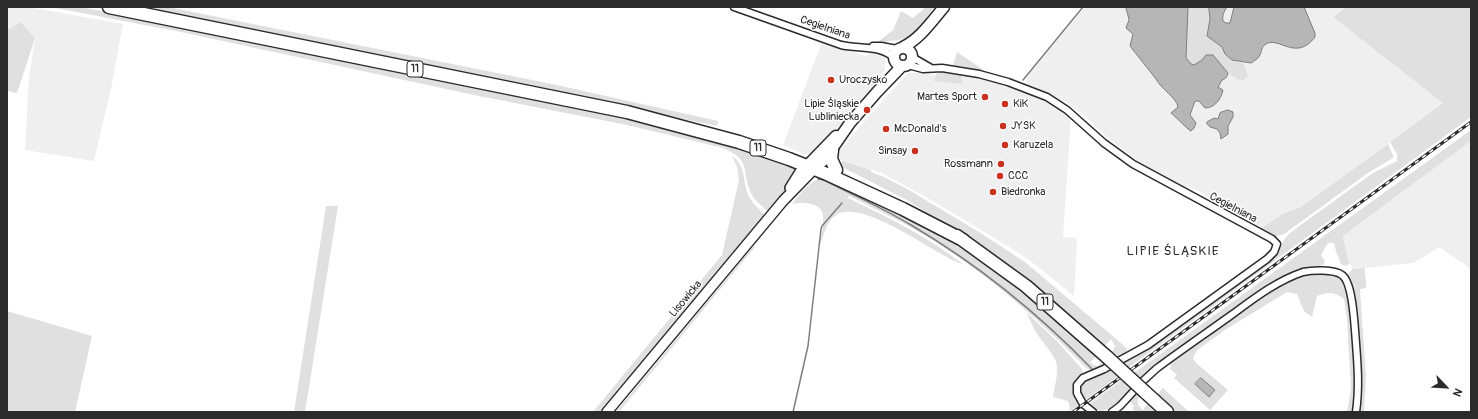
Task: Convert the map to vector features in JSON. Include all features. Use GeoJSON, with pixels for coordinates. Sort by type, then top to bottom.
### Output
{"type":"FeatureCollection","features":[{"type":"Feature","properties":{"kind":"highway","name":"11"},"geometry":{"type":"LineString","coordinates":[[109,7],[627,112],[836,170],[908,205],[963,240],[1026,286],[1167,412]]}},
{"type":"Feature","properties":{"kind":"highway"},"geometry":{"type":"LineString","coordinates":[[832,150],[831,159],[836,170]]}},
{"type":"Feature","properties":{"kind":"highway","name":"11"},"geometry":{"type":"LineString","coordinates":[[814,165],[963,240]]}},
{"type":"Feature","properties":{"kind":"main road","name":"Lisowicka"},"geometry":{"type":"LineString","coordinates":[[607,412],[783,201],[799,174],[814,165],[832,150],[850,123],[944,7]]}},
{"type":"Feature","properties":{"kind":"main road","name":"Lisowicka"},"geometry":{"type":"LineString","coordinates":[[814,165],[831,140],[850,123]]}},
{"type":"Feature","properties":{"kind":"street","name":"Cegielniana"},"geometry":{"type":"LineString","coordinates":[[734,7],[841,45],[852,48],[876,46],[903,57],[923,69],[946,69],[984,76],[1019,86],[1047,97],[1067,110],[1104,143],[1133,164],[1272,239],[1277,244],[1274,252],[1267,259],[1148,345],[1104,369],[1082,378],[1077,385],[1077,392],[1083,404],[1092,412]]}},
{"type":"Feature","properties":{"kind":"street"},"geometry":{"type":"LineString","coordinates":[[1112,412],[1120,406],[1156,369],[1253,300],[1276,285],[1296,275],[1316,270],[1334,272],[1342,275],[1346,281],[1351,296],[1359,375],[1359,394],[1356,412]]}},
{"type":"Feature","properties":{"kind":"shaded area"},"geometry":{"type":"Polygon","coordinates":[[[7,7],[28,7],[123,24],[111,89],[94,161],[25,150],[29,78],[35,38],[21,22],[7,30],[7,7]]]}},
{"type":"Feature","properties":{"kind":"shaded area"},"geometry":{"type":"Polygon","coordinates":[[[50,7],[78,7],[110,12],[659,123],[794,164],[794,175],[788,188],[771,210],[766,210],[752,196],[742,162],[732,152],[723,148],[627,125],[474,95],[181,32],[50,7]]]}},
{"type":"Feature","properties":{"kind":"shaded area"},"geometry":{"type":"Polygon","coordinates":[[[134,7],[168,7],[557,85],[718,121],[717,126],[134,7]]]}},
{"type":"Feature","properties":{"kind":"shaded area"},"geometry":{"type":"Polygon","coordinates":[[[926,7],[934,7],[920,27],[911,36],[887,41],[885,44],[879,44],[879,41],[893,30],[901,11],[913,18],[926,7]]]}},
{"type":"Feature","properties":{"kind":"shaded area"},"geometry":{"type":"Polygon","coordinates":[[[1085,7],[1346,7],[1333,17],[1444,102],[1301,207],[1282,214],[1262,228],[1193,188],[1182,186],[1138,161],[1067,103],[1026,83],[1029,74],[1085,7]]]}},
{"type":"Feature","properties":{"kind":"shaded area"},"geometry":{"type":"Polygon","coordinates":[[[1126,7],[1188,7],[1186,58],[1191,64],[1194,65],[1202,60],[1206,55],[1213,55],[1228,73],[1226,78],[1222,80],[1218,87],[1223,90],[1221,97],[1215,105],[1205,108],[1199,101],[1195,101],[1190,115],[1196,123],[1191,131],[1171,113],[1178,107],[1175,100],[1158,83],[1130,46],[1133,34],[1126,28],[1129,20],[1126,7]]]}},
{"type":"Feature","properties":{"kind":"shaded area"},"geometry":{"type":"Polygon","coordinates":[[[1188,7],[1209,7],[1210,19],[1208,26],[1215,43],[1222,47],[1225,54],[1232,60],[1243,63],[1248,76],[1243,80],[1239,80],[1230,74],[1217,61],[1206,55],[1202,60],[1194,65],[1191,64],[1186,58],[1188,7]]]}},
{"type":"Feature","properties":{"kind":"shaded area"},"geometry":{"type":"Polygon","coordinates":[[[1209,7],[1227,7],[1223,15],[1223,21],[1230,23],[1234,7],[1304,7],[1315,33],[1315,37],[1301,48],[1288,47],[1271,42],[1266,44],[1262,48],[1261,54],[1251,63],[1232,60],[1225,54],[1222,47],[1207,36],[1210,19],[1209,7]]]}},
{"type":"Feature","properties":{"kind":"shaded area"},"geometry":{"type":"Polygon","coordinates":[[[1346,7],[1471,7],[1471,117],[1128,368],[1122,363],[1164,337],[1269,261],[1276,255],[1289,234],[1373,173],[1397,161],[1397,154],[1390,142],[1443,103],[1333,17],[1346,7]]]}},
{"type":"Feature","properties":{"kind":"shaded area"},"geometry":{"type":"Polygon","coordinates":[[[21,22],[35,38],[17,93],[7,91],[7,30],[21,22]]]}},
{"type":"Feature","properties":{"kind":"shaded area"},"geometry":{"type":"Polygon","coordinates":[[[822,42],[866,56],[869,53],[878,53],[886,59],[884,69],[886,70],[877,83],[832,136],[816,151],[811,154],[804,154],[783,145],[822,42]]]}},
{"type":"Feature","properties":{"kind":"shaded area"},"geometry":{"type":"Polygon","coordinates":[[[957,52],[988,73],[953,65],[957,52]]]}},
{"type":"Feature","properties":{"kind":"shaded area"},"geometry":{"type":"Polygon","coordinates":[[[920,71],[935,75],[940,71],[978,77],[1039,96],[1059,107],[1071,117],[1063,237],[1077,238],[1074,296],[1016,251],[924,196],[882,173],[839,160],[836,157],[837,152],[908,73],[918,73],[920,71]]]}},
{"type":"Feature","properties":{"kind":"shaded area"},"geometry":{"type":"Polygon","coordinates":[[[941,72],[961,76],[963,84],[934,81],[937,74],[941,72]]]}},
{"type":"Feature","properties":{"kind":"shaded area"},"geometry":{"type":"Polygon","coordinates":[[[1228,110],[1233,112],[1233,117],[1228,126],[1228,134],[1221,139],[1220,133],[1217,129],[1210,127],[1207,122],[1214,118],[1218,119],[1220,113],[1228,110]]]}},
{"type":"Feature","properties":{"kind":"shaded area"},"geometry":{"type":"Polygon","coordinates":[[[1471,130],[1471,141],[1343,236],[1349,264],[1345,266],[1341,264],[1334,243],[1328,243],[1321,255],[1325,262],[1323,265],[1303,270],[1162,361],[1140,380],[1134,373],[1471,130]]]}},
{"type":"Feature","properties":{"kind":"shaded area"},"geometry":{"type":"Polygon","coordinates":[[[1471,141],[1471,269],[1439,247],[1414,263],[1354,269],[1349,263],[1343,236],[1471,141]]]}},
{"type":"Feature","properties":{"kind":"shaded area"},"geometry":{"type":"Polygon","coordinates":[[[1388,144],[1393,158],[1368,173],[1284,234],[1275,237],[1259,230],[1282,214],[1301,207],[1388,144]]]}},
{"type":"Feature","properties":{"kind":"shaded area"},"geometry":{"type":"Polygon","coordinates":[[[732,156],[740,165],[749,197],[764,214],[764,219],[603,412],[593,412],[722,255],[739,180],[737,167],[732,156]]]}},
{"type":"Feature","properties":{"kind":"shaded area"},"geometry":{"type":"Polygon","coordinates":[[[843,161],[871,170],[871,172],[909,190],[979,232],[1025,262],[1122,344],[1127,349],[1126,354],[1117,359],[1112,354],[1115,346],[1111,339],[1104,347],[960,233],[905,199],[840,166],[839,165],[843,161]]]}},
{"type":"Feature","properties":{"kind":"shaded area"},"geometry":{"type":"Polygon","coordinates":[[[821,179],[945,235],[1022,289],[1097,355],[1090,363],[1097,366],[1104,362],[1106,365],[1094,370],[1087,369],[1027,311],[962,259],[914,229],[849,196],[848,198],[923,237],[964,265],[891,225],[860,213],[846,212],[836,215],[828,224],[820,245],[823,222],[822,211],[815,205],[801,203],[792,204],[808,185],[821,179]]]}},
{"type":"Feature","properties":{"kind":"shaded area"},"geometry":{"type":"Polygon","coordinates":[[[326,206],[338,206],[305,412],[294,412],[326,206]]]}},
{"type":"Feature","properties":{"kind":"shaded area"},"geometry":{"type":"Polygon","coordinates":[[[753,247],[755,247],[619,412],[616,412],[753,247]]]}},
{"type":"Feature","properties":{"kind":"shaded area"},"geometry":{"type":"Polygon","coordinates":[[[1353,268],[1365,268],[1366,288],[1360,289],[1366,376],[1364,412],[1357,412],[1360,392],[1347,275],[1353,268]]]}},
{"type":"Feature","properties":{"kind":"shaded area"},"geometry":{"type":"Polygon","coordinates":[[[1310,272],[1323,272],[1337,277],[1348,292],[1357,373],[1354,412],[1347,412],[1351,389],[1347,319],[1344,299],[1334,293],[1317,296],[1312,317],[1304,311],[1297,294],[1287,292],[1228,328],[1197,350],[1193,358],[1196,363],[1228,390],[1210,410],[1174,378],[1177,375],[1169,368],[1171,367],[1171,361],[1256,300],[1291,280],[1310,272]]]}},
{"type":"Feature","properties":{"kind":"shaded area"},"geometry":{"type":"Polygon","coordinates":[[[7,311],[92,336],[75,412],[7,412],[7,311]]]}},
{"type":"Feature","properties":{"kind":"shaded area"},"geometry":{"type":"Polygon","coordinates":[[[1026,312],[1057,341],[1082,369],[1083,375],[1074,385],[1074,392],[1080,404],[1069,412],[1070,408],[1068,401],[1053,397],[1057,374],[1056,361],[1035,330],[1026,312]]]}},
{"type":"Feature","properties":{"kind":"shaded area"},"geometry":{"type":"Polygon","coordinates":[[[1111,368],[1119,375],[1084,401],[1081,394],[1083,383],[1092,376],[1111,368]]]}},
{"type":"Feature","properties":{"kind":"shaded area"},"geometry":{"type":"Polygon","coordinates":[[[1119,375],[1123,379],[1088,406],[1084,401],[1119,375]]]}},
{"type":"Feature","properties":{"kind":"shaded area"},"geometry":{"type":"Polygon","coordinates":[[[1201,378],[1215,390],[1209,397],[1195,384],[1201,378]]]}},
{"type":"Feature","properties":{"kind":"shaded area"},"geometry":{"type":"Polygon","coordinates":[[[1123,379],[1133,388],[1113,407],[1102,411],[1095,410],[1088,406],[1123,379]]]}},
{"type":"Feature","properties":{"kind":"shaded area"},"geometry":{"type":"Polygon","coordinates":[[[1163,388],[1189,412],[1176,412],[1157,395],[1163,388]]]}},
{"type":"Feature","properties":{"kind":"shaded area"},"geometry":{"type":"Polygon","coordinates":[[[1136,391],[1140,395],[1138,405],[1143,410],[1149,402],[1160,412],[1136,412],[1132,408],[1134,406],[1130,401],[1136,391]]]}},
{"type":"Feature","properties":{"kind":"waterway"},"geometry":{"type":"LineString","coordinates":[[1023,80],[1083,7]]}},
{"type":"Feature","properties":{"kind":"waterway"},"geometry":{"type":"LineString","coordinates":[[818,179],[824,180],[890,213],[960,256],[1028,309],[1092,369]]}},
{"type":"Feature","properties":{"kind":"waterway"},"geometry":{"type":"LineString","coordinates":[[793,412],[808,346],[821,229],[842,203]]}},
{"type":"Feature","properties":{"kind":"railway"},"geometry":{"type":"LineString","coordinates":[[1073,412],[1471,122]]}},
{"type":"Feature","properties":{"kind":"place","name":"Uroczysko"},"geometry":{"type":"Point","coordinates":[831,80]}},
{"type":"Feature","properties":{"kind":"place","name":"Martes Sport"},"geometry":{"type":"Point","coordinates":[985,97]}},
{"type":"Feature","properties":{"kind":"place","name":"KiK"},"geometry":{"type":"Point","coordinates":[1005,104]}},
{"type":"Feature","properties":{"kind":"place","name":"Lipie Śląskie Lubliniecka"},"geometry":{"type":"Point","coordinates":[867,110]}},
{"type":"Feature","properties":{"kind":"place","name":"JYSK"},"geometry":{"type":"Point","coordinates":[1003,126]}},
{"type":"Feature","properties":{"kind":"place","name":"McDonald's"},"geometry":{"type":"Point","coordinates":[886,129]}},
{"type":"Feature","properties":{"kind":"place","name":"Karuzela"},"geometry":{"type":"Point","coordinates":[1005,145]}},
{"type":"Feature","properties":{"kind":"place","name":"Sinsay"},"geometry":{"type":"Point","coordinates":[915,151]}},
{"type":"Feature","properties":{"kind":"place","name":"Rossmann"},"geometry":{"type":"Point","coordinates":[1001,164]}},
{"type":"Feature","properties":{"kind":"place","name":"CCC"},"geometry":{"type":"Point","coordinates":[1000,176]}},
{"type":"Feature","properties":{"kind":"place","name":"Biedronka"},"geometry":{"type":"Point","coordinates":[993,192]}},
{"type":"Feature","properties":{"kind":"district","name":"LIPIE ŚLĄSKIE"},"geometry":{"type":"Point","coordinates":[1173,252]}}]}
